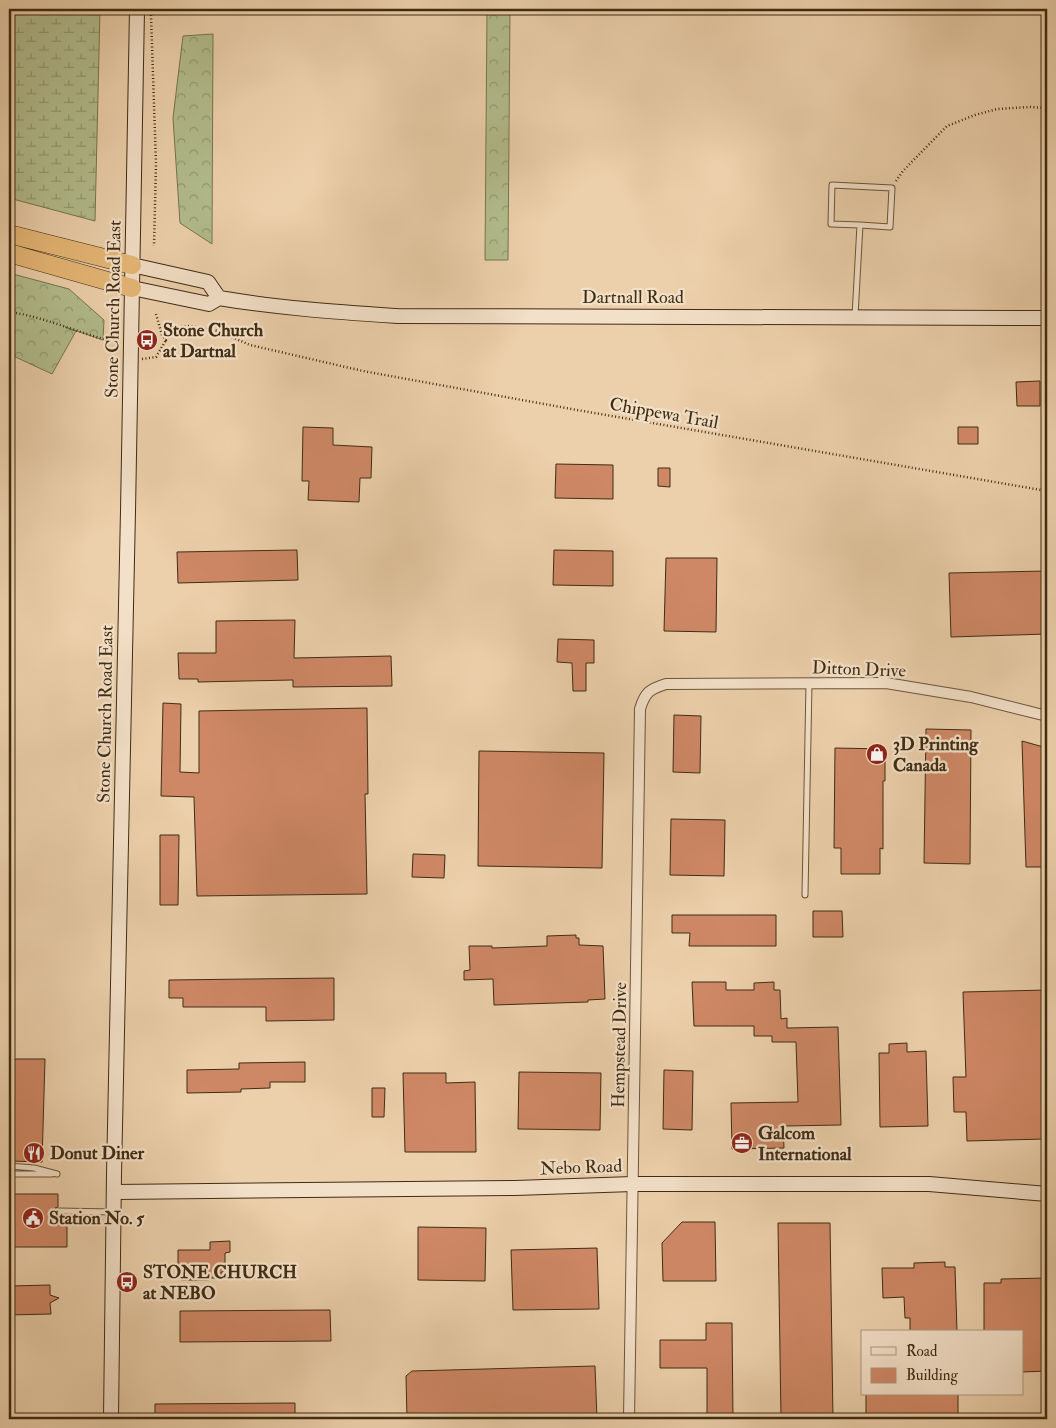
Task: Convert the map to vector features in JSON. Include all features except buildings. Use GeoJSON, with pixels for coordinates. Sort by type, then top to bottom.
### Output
{"type":"FeatureCollection","features":[{"type":"Feature","properties":{"kind":"highway"},"geometry":{"type":"LineString","coordinates":[[9,234],[132,265]]}},
{"type":"Feature","properties":{"kind":"highway"},"geometry":{"type":"LineString","coordinates":[[9,253],[132,288]]}},
{"type":"Feature","properties":{"kind":"street","name":"Stone Church Road East"},"geometry":{"type":"LineString","coordinates":[[111,1419],[116,1066],[137,9]]}},
{"type":"Feature","properties":{"kind":"street"},"geometry":{"type":"LineString","coordinates":[[132,265],[208,282],[219,298]]}},
{"type":"Feature","properties":{"kind":"street","name":"Dartnall Road"},"geometry":{"type":"LineString","coordinates":[[132,288],[209,304],[219,298],[329,312],[397,316],[1047,318]]}},
{"type":"Feature","properties":{"kind":"street","name":"Ditton Drive"},"geometry":{"type":"LineString","coordinates":[[666,684],[886,683],[971,698],[1047,716]]}},
{"type":"Feature","properties":{"kind":"street","name":"Hempstead Drive"},"geometry":{"type":"LineString","coordinates":[[629,1419],[640,709],[651,689],[666,684]]}},
{"type":"Feature","properties":{"kind":"street","name":"Nebo Road"},"geometry":{"type":"LineString","coordinates":[[115,1192],[515,1188],[634,1184],[929,1184],[1047,1194]]}},
{"type":"Feature","properties":{"kind":"lane"},"geometry":{"type":"LineString","coordinates":[[832,186],[892,188],[890,226],[860,225],[831,224],[832,186]]}},
{"type":"Feature","properties":{"kind":"lane"},"geometry":{"type":"LineString","coordinates":[[855,317],[860,225]]}},
{"type":"Feature","properties":{"kind":"lane"},"geometry":{"type":"LineString","coordinates":[[805,895],[809,683]]}},
{"type":"Feature","properties":{"kind":"lane"},"geometry":{"type":"LineString","coordinates":[[9,1166],[34,1168],[57,1174],[9,1174]]}},
{"type":"Feature","properties":{"kind":"lane"},"geometry":{"type":"LineString","coordinates":[[58,1211],[114,1212]]}},
{"type":"Feature","properties":{"kind":"path"},"geometry":{"type":"LineString","coordinates":[[151,9],[156,164],[154,246]]}},
{"type":"Feature","properties":{"kind":"path"},"geometry":{"type":"LineString","coordinates":[[892,188],[903,171],[947,126],[975,114],[997,110],[1030,107],[1047,108]]}},
{"type":"Feature","properties":{"kind":"path"},"geometry":{"type":"LineString","coordinates":[[9,312],[40,318],[76,331],[131,345]]}},
{"type":"Feature","properties":{"kind":"path"},"geometry":{"type":"LineString","coordinates":[[131,360],[156,357],[166,340],[162,335],[156,314]]}},
{"type":"Feature","properties":{"kind":"path","name":"Chippewa Trail"},"geometry":{"type":"LineString","coordinates":[[166,340],[178,328],[190,326],[218,331],[250,345],[373,373],[1047,492]]}},
{"type":"Feature","properties":{"kind":"green space"},"geometry":{"type":"Polygon","coordinates":[[[9,9],[100,9],[95,221],[9,198],[9,9]]]}},
{"type":"Feature","properties":{"kind":"green space"},"geometry":{"type":"Polygon","coordinates":[[[487,9],[510,9],[508,260],[485,260],[487,9]]]}},
{"type":"Feature","properties":{"kind":"green space"},"geometry":{"type":"Polygon","coordinates":[[[213,34],[212,244],[180,223],[173,118],[183,36],[213,34]]]}},
{"type":"Feature","properties":{"kind":"green space"},"geometry":{"type":"Polygon","coordinates":[[[9,273],[69,289],[104,320],[103,340],[65,327],[76,331],[52,374],[9,354],[9,273]]]}},
{"type":"Feature","properties":{"kind":"place","name":"Stone Church at Dartnal"},"geometry":{"type":"Point","coordinates":[147,340]}},
{"type":"Feature","properties":{"kind":"place","name":"3D Printing Canada"},"geometry":{"type":"Point","coordinates":[877,754]}},
{"type":"Feature","properties":{"kind":"place","name":"Galcom International"},"geometry":{"type":"Point","coordinates":[742,1143]}},
{"type":"Feature","properties":{"kind":"place","name":"Donut Diner"},"geometry":{"type":"Point","coordinates":[34,1153]}},
{"type":"Feature","properties":{"kind":"place","name":"Station No. 5"},"geometry":{"type":"Point","coordinates":[33,1218]}},
{"type":"Feature","properties":{"kind":"place","name":"STONE CHURCH at NEBO"},"geometry":{"type":"Point","coordinates":[127,1282]}}]}
